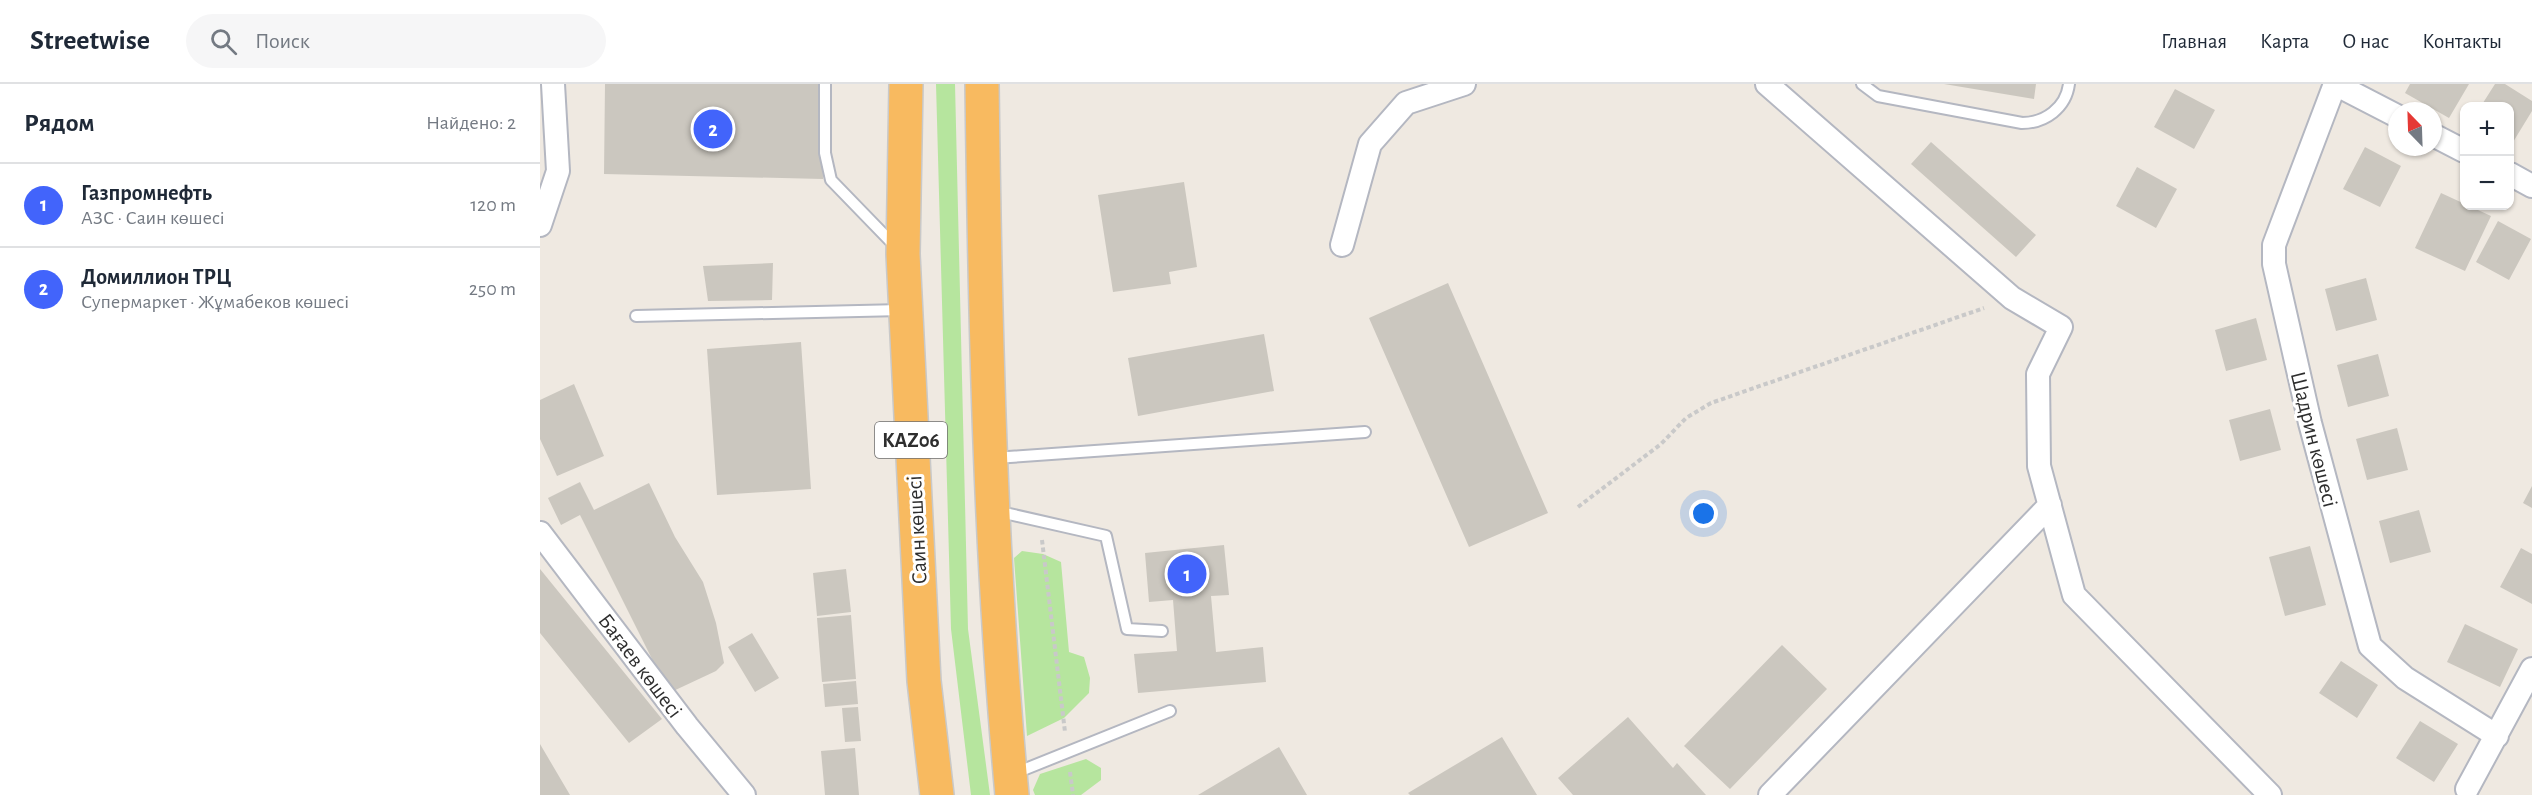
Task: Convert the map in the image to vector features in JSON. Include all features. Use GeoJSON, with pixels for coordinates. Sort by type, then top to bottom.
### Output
{"type":"FeatureCollection","features":[{"type":"Feature","properties":{"kind":"highway","name":"Саин көшесі"},"geometry":{"type":"LineString","coordinates":[[906,84],[903,254],[905,310],[924,681],[937,795]]}},
{"type":"Feature","properties":{"kind":"highway"},"geometry":{"type":"LineString","coordinates":[[982,84],[991,510],[1011,785]]}},
{"type":"Feature","properties":{"kind":"street"},"geometry":{"type":"LineString","coordinates":[[540,225],[558,171],[553,84]]}},
{"type":"Feature","properties":{"kind":"street"},"geometry":{"type":"LineString","coordinates":[[1342,245],[1371,144],[1406,103],[1464,84]]}},
{"type":"Feature","properties":{"kind":"street"},"geometry":{"type":"LineString","coordinates":[[1767,84],[2012,298],[2061,327],[2038,374],[2039,466],[2074,595],[2270,795]]}},
{"type":"Feature","properties":{"kind":"street"},"geometry":{"type":"LineString","coordinates":[[2335,84],[2388,111]]}},
{"type":"Feature","properties":{"kind":"street","name":"Шадрин көшесі"},"geometry":{"type":"LineString","coordinates":[[2335,84],[2274,245],[2274,264],[2310,423],[2370,646],[2405,678],[2497,736]]}},
{"type":"Feature","properties":{"kind":"street"},"geometry":{"type":"LineString","coordinates":[[2442,140],[2460,149]]}},
{"type":"Feature","properties":{"kind":"street"},"geometry":{"type":"LineString","coordinates":[[2514,176],[2532,186]]}},
{"type":"Feature","properties":{"kind":"street"},"geometry":{"type":"LineString","coordinates":[[1770,795],[2050,506]]}},
{"type":"Feature","properties":{"kind":"street","name":"Бағаев көшесі"},"geometry":{"type":"LineString","coordinates":[[540,533],[687,726],[744,795]]}},
{"type":"Feature","properties":{"kind":"street"},"geometry":{"type":"LineString","coordinates":[[2467,789],[2532,669]]}},
{"type":"Feature","properties":{"kind":"lane"},"geometry":{"type":"LineString","coordinates":[[825,84],[825,153],[831,180],[903,254]]}},
{"type":"Feature","properties":{"kind":"lane"},"geometry":{"type":"LineString","coordinates":[[1862,84],[1878,96],[2022,123],[2039,123],[2051,114],[2062,103],[2069,84]]}},
{"type":"Feature","properties":{"kind":"lane"},"geometry":{"type":"LineString","coordinates":[[636,316],[905,310]]}},
{"type":"Feature","properties":{"kind":"lane"},"geometry":{"type":"LineString","coordinates":[[989,459],[1365,432]]}},
{"type":"Feature","properties":{"kind":"lane"},"geometry":{"type":"LineString","coordinates":[[991,510],[1106,536],[1127,628],[1162,631]]}},
{"type":"Feature","properties":{"kind":"lane"},"geometry":{"type":"LineString","coordinates":[[1011,785],[1068,752],[1170,711]]}},
{"type":"Feature","properties":{"kind":"path"},"geometry":{"type":"LineString","coordinates":[[1578,507],[1661,444],[1686,418],[1711,404],[2012,298]]}},
{"type":"Feature","properties":{"kind":"path"},"geometry":{"type":"LineString","coordinates":[[1040,521],[1073,795]]}},
{"type":"Feature","properties":{"kind":"green space"},"geometry":{"type":"Polygon","coordinates":[[[936,84],[955,84],[968,629],[990,795],[971,795],[951,629],[936,84]]]}},
{"type":"Feature","properties":{"kind":"green space"},"geometry":{"type":"Polygon","coordinates":[[[1022,551],[1043,554],[1061,562],[1069,652],[1084,657],[1090,678],[1089,693],[1064,718],[1027,736],[1014,558],[1022,551]]]}},
{"type":"Feature","properties":{"kind":"green space"},"geometry":{"type":"Polygon","coordinates":[[[1086,759],[1101,768],[1101,780],[1081,795],[1035,795],[1033,790],[1040,774],[1086,759]]]}},
{"type":"Feature","properties":{"kind":"building"},"geometry":{"type":"Polygon","coordinates":[[[605,84],[821,84],[823,179],[604,174],[605,84]]]}},
{"type":"Feature","properties":{"kind":"building"},"geometry":{"type":"Polygon","coordinates":[[[1944,84],[2036,84],[2034,99],[1944,84]]]}},
{"type":"Feature","properties":{"kind":"building"},"geometry":{"type":"Polygon","coordinates":[[[2410,84],[2469,84],[2449,118],[2442,114],[2442,102],[2421,102],[2405,93],[2410,84]]]}},
{"type":"Feature","properties":{"kind":"building"},"geometry":{"type":"Polygon","coordinates":[[[2495,84],[2505,84],[2532,101],[2532,111],[2514,140],[2514,102],[2484,102],[2495,84]]]}},
{"type":"Feature","properties":{"kind":"building"},"geometry":{"type":"Polygon","coordinates":[[[2175,89],[2215,110],[2194,149],[2154,127],[2175,89]]]}},
{"type":"Feature","properties":{"kind":"building"},"geometry":{"type":"Polygon","coordinates":[[[1931,142],[2036,235],[2016,257],[1911,164],[1931,142]]]}},
{"type":"Feature","properties":{"kind":"building"},"geometry":{"type":"Polygon","coordinates":[[[2365,147],[2401,166],[2380,207],[2343,189],[2365,147]]]}},
{"type":"Feature","properties":{"kind":"building"},"geometry":{"type":"Polygon","coordinates":[[[2137,167],[2177,189],[2156,228],[2116,206],[2137,167]]]}},
{"type":"Feature","properties":{"kind":"building"},"geometry":{"type":"Polygon","coordinates":[[[1184,182],[1197,267],[1169,272],[1171,284],[1113,292],[1098,195],[1184,182]]]}},
{"type":"Feature","properties":{"kind":"building"},"geometry":{"type":"Polygon","coordinates":[[[2441,193],[2460,202],[2460,210],[2478,210],[2491,216],[2465,271],[2415,248],[2441,193]]]}},
{"type":"Feature","properties":{"kind":"building"},"geometry":{"type":"Polygon","coordinates":[[[2498,221],[2531,239],[2509,280],[2476,262],[2498,221]]]}},
{"type":"Feature","properties":{"kind":"building"},"geometry":{"type":"Polygon","coordinates":[[[773,263],[772,300],[708,301],[703,266],[773,263]]]}},
{"type":"Feature","properties":{"kind":"building"},"geometry":{"type":"Polygon","coordinates":[[[2366,278],[2377,320],[2336,331],[2325,289],[2366,278]]]}},
{"type":"Feature","properties":{"kind":"building"},"geometry":{"type":"Polygon","coordinates":[[[1448,283],[1548,513],[1469,547],[1369,318],[1448,283]]]}},
{"type":"Feature","properties":{"kind":"building"},"geometry":{"type":"Polygon","coordinates":[[[2256,318],[2267,360],[2226,371],[2215,330],[2256,318]]]}},
{"type":"Feature","properties":{"kind":"building"},"geometry":{"type":"Polygon","coordinates":[[[1264,334],[1274,391],[1138,416],[1128,358],[1264,334]]]}},
{"type":"Feature","properties":{"kind":"building"},"geometry":{"type":"Polygon","coordinates":[[[801,342],[811,489],[717,495],[707,349],[801,342]]]}},
{"type":"Feature","properties":{"kind":"building"},"geometry":{"type":"Polygon","coordinates":[[[2378,354],[2389,396],[2348,407],[2337,365],[2378,354]]]}},
{"type":"Feature","properties":{"kind":"building"},"geometry":{"type":"Polygon","coordinates":[[[574,384],[604,456],[557,476],[540,439],[540,400],[574,384]]]}},
{"type":"Feature","properties":{"kind":"building"},"geometry":{"type":"Polygon","coordinates":[[[2270,409],[2281,450],[2240,461],[2229,420],[2270,409]]]}},
{"type":"Feature","properties":{"kind":"building"},"geometry":{"type":"Polygon","coordinates":[[[2397,428],[2408,470],[2367,480],[2356,439],[2397,428]]]}},
{"type":"Feature","properties":{"kind":"building"},"geometry":{"type":"Polygon","coordinates":[[[580,482],[594,510],[649,483],[675,537],[703,582],[716,623],[724,663],[716,671],[669,693],[580,515],[561,525],[548,498],[580,482]]]}},
{"type":"Feature","properties":{"kind":"building"},"geometry":{"type":"Polygon","coordinates":[[[2532,486],[2532,508],[2523,503],[2532,486]]]}},
{"type":"Feature","properties":{"kind":"building"},"geometry":{"type":"Polygon","coordinates":[[[2419,510],[2431,552],[2390,563],[2379,521],[2419,510]]]}},
{"type":"Feature","properties":{"kind":"building"},"geometry":{"type":"Polygon","coordinates":[[[1224,545],[1229,595],[1211,596],[1216,652],[1263,647],[1266,682],[1138,693],[1134,654],[1177,651],[1173,600],[1149,602],[1145,553],[1224,545]]]}},
{"type":"Feature","properties":{"kind":"building"},"geometry":{"type":"Polygon","coordinates":[[[2310,546],[2326,605],[2285,616],[2269,557],[2310,546]]]}},
{"type":"Feature","properties":{"kind":"building"},"geometry":{"type":"Polygon","coordinates":[[[2521,548],[2532,554],[2532,604],[2500,587],[2521,548]]]}},
{"type":"Feature","properties":{"kind":"building"},"geometry":{"type":"Polygon","coordinates":[[[540,569],[662,719],[629,743],[540,633],[540,569]]]}},
{"type":"Feature","properties":{"kind":"building"},"geometry":{"type":"Polygon","coordinates":[[[846,569],[851,612],[817,616],[813,573],[846,569]]]}},
{"type":"Feature","properties":{"kind":"building"},"geometry":{"type":"Polygon","coordinates":[[[851,615],[856,679],[822,682],[817,618],[851,615]]]}},
{"type":"Feature","properties":{"kind":"building"},"geometry":{"type":"Polygon","coordinates":[[[2465,624],[2518,649],[2500,687],[2447,662],[2465,624]]]}},
{"type":"Feature","properties":{"kind":"building"},"geometry":{"type":"Polygon","coordinates":[[[752,633],[779,678],[755,692],[728,647],[752,633]]]}},
{"type":"Feature","properties":{"kind":"building"},"geometry":{"type":"Polygon","coordinates":[[[1782,645],[1827,689],[1730,789],[1684,746],[1782,645]]]}},
{"type":"Feature","properties":{"kind":"building"},"geometry":{"type":"Polygon","coordinates":[[[2341,661],[2378,685],[2357,718],[2319,693],[2341,661]]]}},
{"type":"Feature","properties":{"kind":"building"},"geometry":{"type":"Polygon","coordinates":[[[856,681],[858,704],[825,707],[823,684],[856,681]]]}},
{"type":"Feature","properties":{"kind":"building"},"geometry":{"type":"Polygon","coordinates":[[[858,707],[861,741],[845,742],[842,708],[858,707]]]}},
{"type":"Feature","properties":{"kind":"building"},"geometry":{"type":"Polygon","coordinates":[[[1628,717],[1673,768],[1677,763],[1706,795],[1573,795],[1558,778],[1628,717]]]}},
{"type":"Feature","properties":{"kind":"building"},"geometry":{"type":"Polygon","coordinates":[[[2420,721],[2458,744],[2434,782],[2396,758],[2420,721]]]}},
{"type":"Feature","properties":{"kind":"building"},"geometry":{"type":"Polygon","coordinates":[[[1502,737],[1537,795],[1410,795],[1408,793],[1502,737]]]}},
{"type":"Feature","properties":{"kind":"building"},"geometry":{"type":"Polygon","coordinates":[[[540,744],[570,795],[540,795],[540,744]]]}},
{"type":"Feature","properties":{"kind":"building"},"geometry":{"type":"Polygon","coordinates":[[[1279,747],[1307,795],[1198,795],[1279,747]]]}},
{"type":"Feature","properties":{"kind":"building"},"geometry":{"type":"Polygon","coordinates":[[[855,748],[859,795],[825,795],[821,751],[855,748]]]}},
{"type":"Feature","properties":{"kind":"place","name":"Домиллион ТРЦ"},"geometry":{"type":"Point","coordinates":[713,129]}},
{"type":"Feature","properties":{"kind":"place","name":"Газпромнефть"},"geometry":{"type":"Point","coordinates":[1187,574]}}]}
